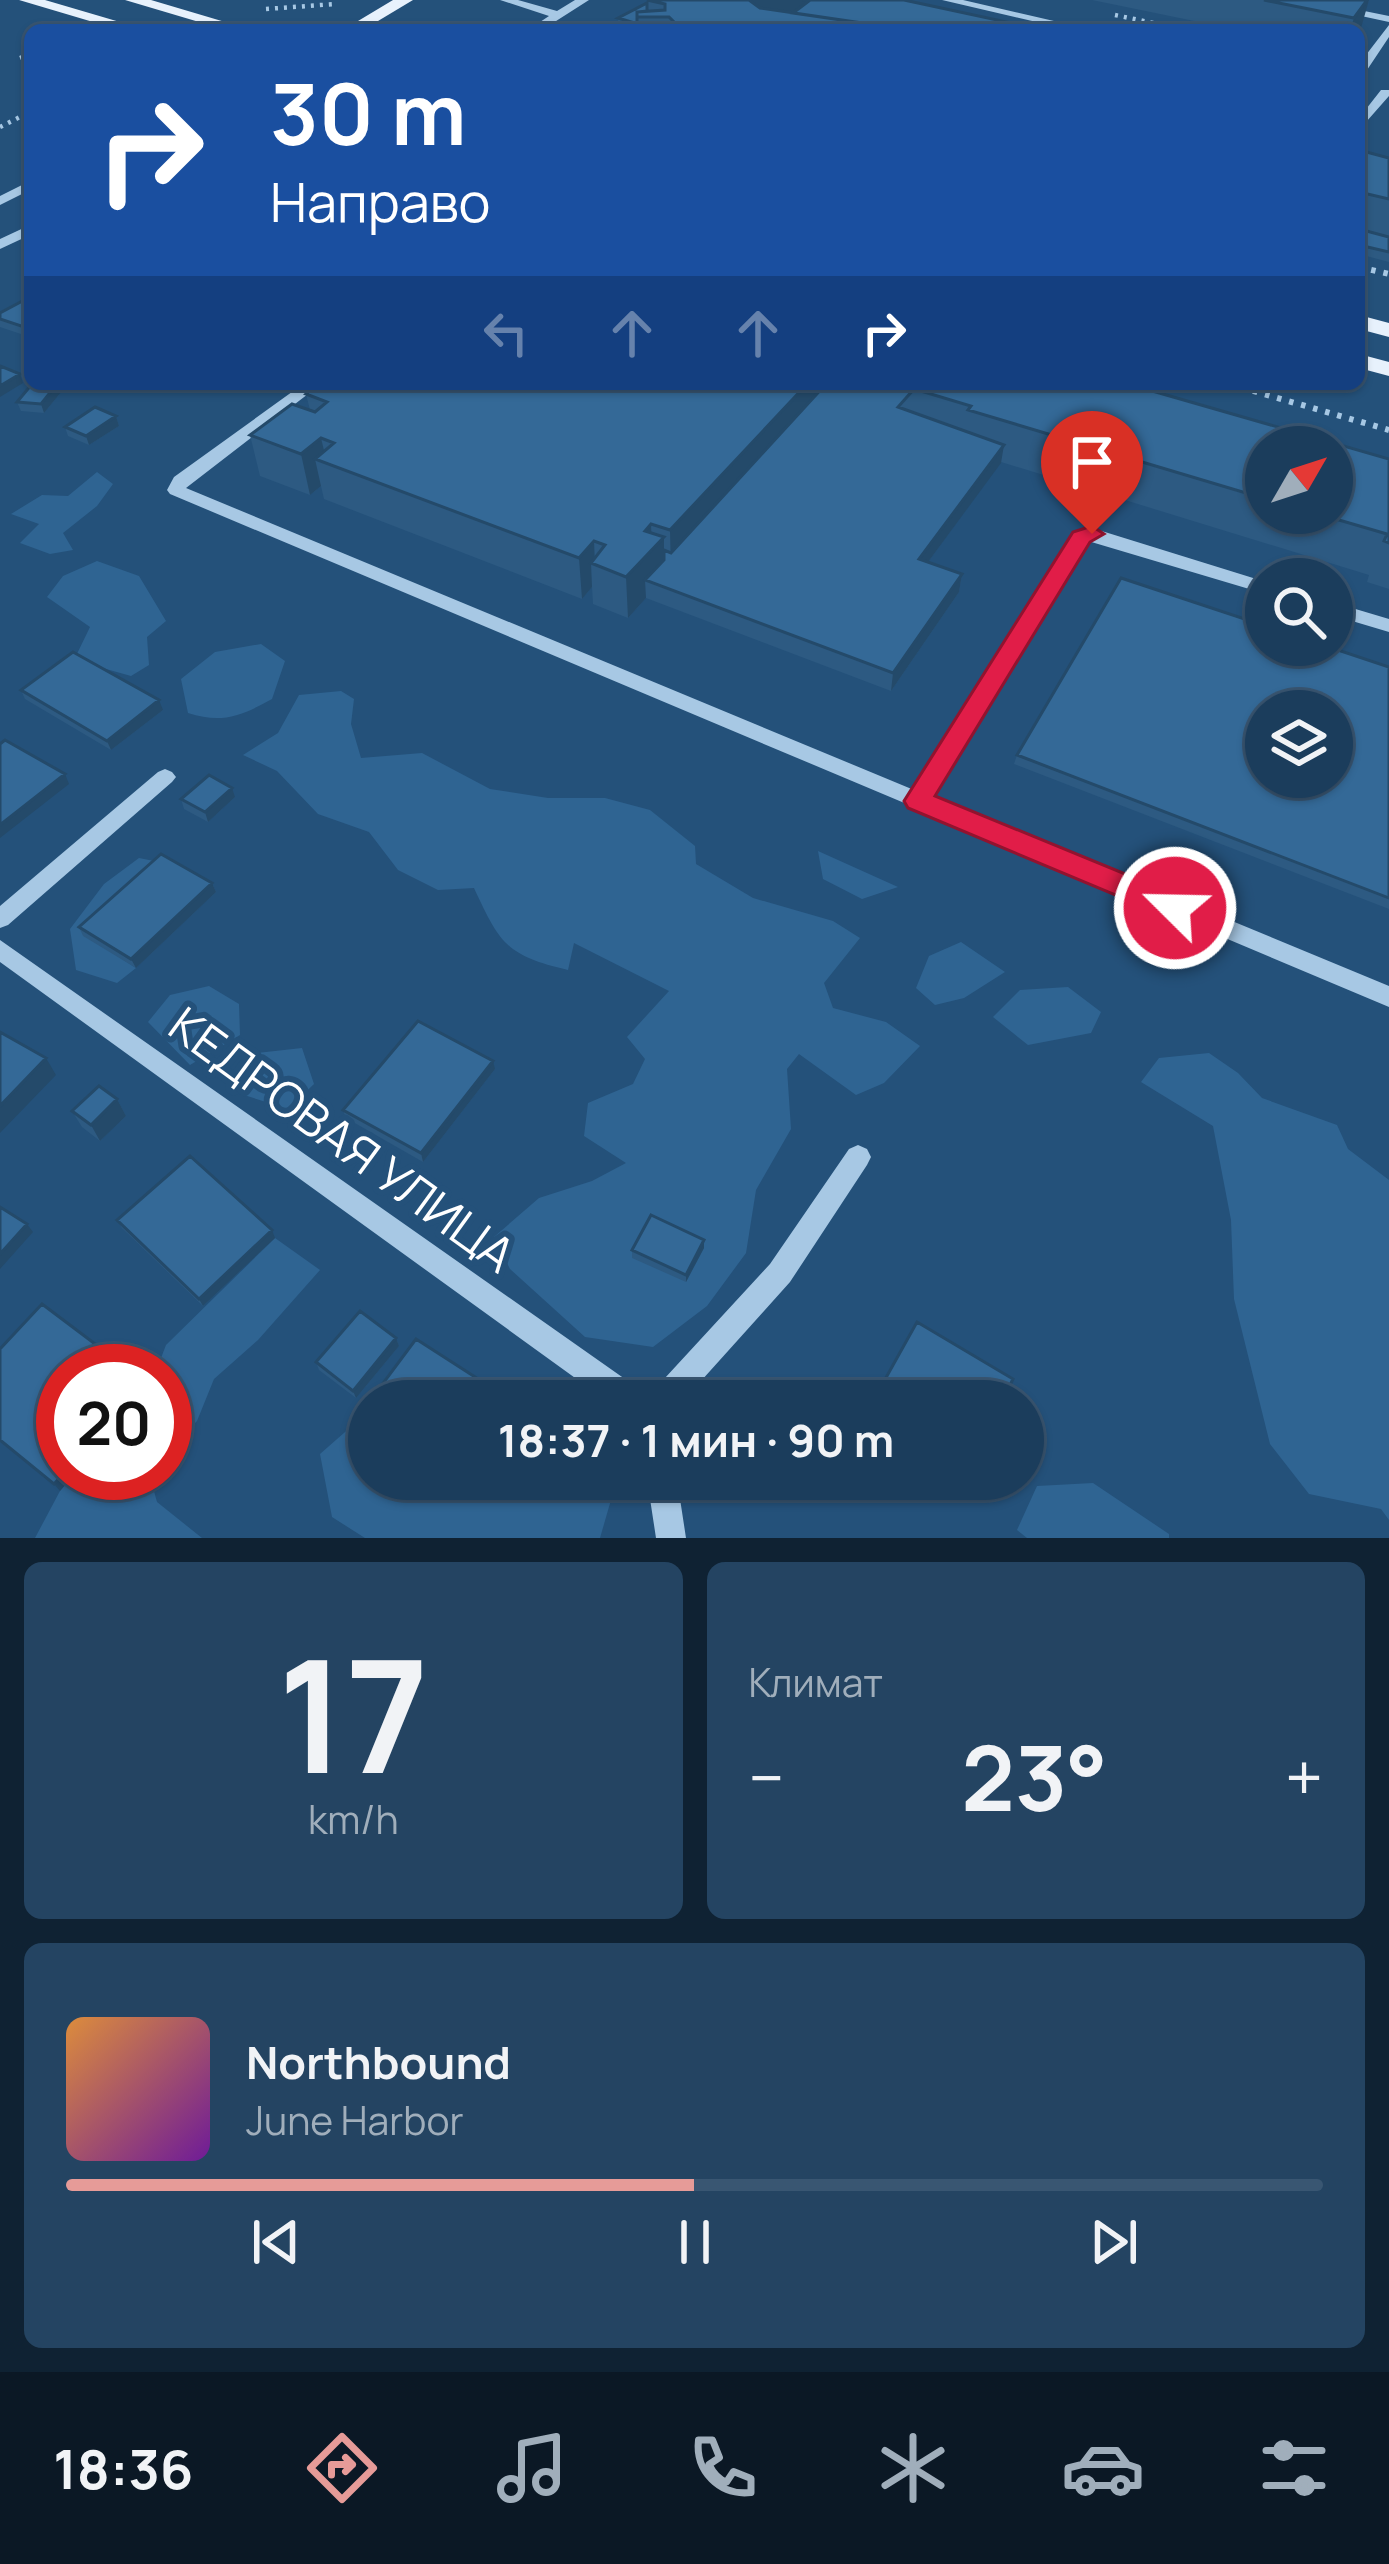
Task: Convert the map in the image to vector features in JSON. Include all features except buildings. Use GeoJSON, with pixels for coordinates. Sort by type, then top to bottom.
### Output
{"type":"FeatureCollection","features":[{"type":"Feature","properties":{"kind":"main road"},"geometry":{"type":"LineString","coordinates":[[27,0],[117,24]]}},
{"type":"Feature","properties":{"kind":"main road"},"geometry":{"type":"LineString","coordinates":[[133,0],[222,24]]}},
{"type":"Feature","properties":{"kind":"main road"},"geometry":{"type":"LineString","coordinates":[[362,24],[405,0]]}},
{"type":"Feature","properties":{"kind":"street"},"geometry":{"type":"LineString","coordinates":[[506,0],[559,15]]}},
{"type":"Feature","properties":{"kind":"street"},"geometry":{"type":"LineString","coordinates":[[544,24],[583,0]]}},
{"type":"Feature","properties":{"kind":"street"},"geometry":{"type":"LineString","coordinates":[[948,0],[1060,24]]}},
{"type":"Feature","properties":{"kind":"street"},"geometry":{"type":"LineString","coordinates":[[1293,0],[1389,23],[1365,63]]}},
{"type":"Feature","properties":{"kind":"street"},"geometry":{"type":"LineString","coordinates":[[955,20],[973,5]]}},
{"type":"Feature","properties":{"kind":"street"},"geometry":{"type":"LineString","coordinates":[[305,390],[180,482],[176,490],[1389,997]]}},
{"type":"Feature","properties":{"kind":"street"},"geometry":{"type":"LineString","coordinates":[[918,801],[1081,537],[1092,534],[1245,581]]}},
{"type":"Feature","properties":{"kind":"street"},"geometry":{"type":"LineString","coordinates":[[1353,615],[1389,626]]}},
{"type":"Feature","properties":{"kind":"street"},"geometry":{"type":"LineString","coordinates":[[0,920],[165,777]]}},
{"type":"Feature","properties":{"kind":"street","name":"КЕДРОВАЯ УЛИЦА"},"geometry":{"type":"LineString","coordinates":[[0,949],[603,1380]]}},
{"type":"Feature","properties":{"kind":"street"},"geometry":{"type":"LineString","coordinates":[[682,1380],[780,1273],[858,1156]]}},
{"type":"Feature","properties":{"kind":"street"},"geometry":{"type":"LineString","coordinates":[[665,1500],[671,1538]]}},
{"type":"Feature","properties":{"kind":"path"},"geometry":{"type":"LineString","coordinates":[[266,9],[328,3]]}},
{"type":"Feature","properties":{"kind":"path"},"geometry":{"type":"LineString","coordinates":[[20,58],[24,56]]}},
{"type":"Feature","properties":{"kind":"path"},"geometry":{"type":"LineString","coordinates":[[1250,390],[1389,430]]}},
{"type":"Feature","properties":{"kind":"shaded area"},"geometry":{"type":"Polygon","coordinates":[[[97,472],[113,484],[97,506],[63,533],[73,550],[50,554],[20,543],[39,524],[11,514],[42,495],[68,496],[97,472]]]}},
{"type":"Feature","properties":{"kind":"shaded area"},"geometry":{"type":"Polygon","coordinates":[[[97,561],[139,576],[166,621],[147,637],[149,665],[131,676],[74,660],[90,627],[47,597],[63,576],[97,561]]]}},
{"type":"Feature","properties":{"kind":"shaded area"},"geometry":{"type":"Polygon","coordinates":[[[261,644],[285,661],[272,699],[231,716],[188,713],[181,679],[215,652],[261,644]]]}},
{"type":"Feature","properties":{"kind":"shaded area"},"geometry":{"type":"Polygon","coordinates":[[[341,691],[354,699],[351,724],[361,758],[422,753],[490,789],[548,798],[605,798],[650,810],[695,846],[696,864],[753,898],[833,921],[860,938],[824,983],[833,1008],[886,1022],[920,1046],[884,1083],[856,1095],[799,1054],[787,1069],[791,1129],[756,1190],[746,1253],[707,1306],[653,1347],[585,1337],[510,1269],[494,1237],[539,1198],[592,1181],[626,1163],[584,1136],[588,1103],[633,1084],[645,1059],[627,1037],[669,991],[574,943],[568,970],[518,953],[499,935],[474,888],[438,890],[398,870],[369,832],[318,814],[277,771],[243,755],[278,733],[299,695],[341,691]]]}},
{"type":"Feature","properties":{"kind":"shaded area"},"geometry":{"type":"Polygon","coordinates":[[[818,851],[898,887],[862,899],[823,879],[818,851]]]}},
{"type":"Feature","properties":{"kind":"shaded area"},"geometry":{"type":"Polygon","coordinates":[[[139,858],[164,863],[84,935],[136,968],[117,983],[76,970],[70,929],[104,884],[139,858]]]}},
{"type":"Feature","properties":{"kind":"shaded area"},"geometry":{"type":"Polygon","coordinates":[[[961,942],[1005,972],[964,998],[935,1005],[916,988],[929,956],[961,942]]]}},
{"type":"Feature","properties":{"kind":"shaded area"},"geometry":{"type":"Polygon","coordinates":[[[209,986],[239,1004],[240,1035],[190,1065],[148,1022],[170,995],[209,986]]]}},
{"type":"Feature","properties":{"kind":"shaded area"},"geometry":{"type":"Polygon","coordinates":[[[1068,987],[1101,1012],[1091,1033],[1028,1045],[993,1017],[1020,990],[1068,987]]]}},
{"type":"Feature","properties":{"kind":"shaded area"},"geometry":{"type":"Polygon","coordinates":[[[302,1048],[314,1084],[288,1109],[241,1094],[232,1072],[257,1053],[302,1048]]]}},
{"type":"Feature","properties":{"kind":"shaded area"},"geometry":{"type":"Polygon","coordinates":[[[1209,1053],[1262,1098],[1337,1125],[1348,1149],[1389,1180],[1389,1520],[1381,1509],[1309,1494],[1270,1444],[1234,1299],[1231,1220],[1213,1126],[1141,1082],[1159,1058],[1209,1053]]]}},
{"type":"Feature","properties":{"kind":"shaded area"},"geometry":{"type":"Polygon","coordinates":[[[275,1238],[320,1270],[258,1340],[214,1379],[192,1426],[192,1344],[167,1344],[275,1238]]]}},
{"type":"Feature","properties":{"kind":"shaded area"},"geometry":{"type":"Polygon","coordinates":[[[348,1429],[348,1500],[611,1500],[600,1538],[365,1538],[332,1517],[320,1454],[348,1429]]]}},
{"type":"Feature","properties":{"kind":"shaded area"},"geometry":{"type":"Polygon","coordinates":[[[1093,1483],[1169,1538],[1027,1538],[1017,1530],[1031,1500],[1044,1500],[1044,1486],[1093,1483]]]}},
{"type":"Feature","properties":{"kind":"shaded area"},"geometry":{"type":"Polygon","coordinates":[[[55,1500],[156,1500],[202,1538],[35,1538],[55,1500]]]}},
{"type":"Feature","properties":{"kind":"route"},"geometry":{"type":"LineString","coordinates":[[1092,534],[1081,537],[918,801],[1175,908]]}}]}
